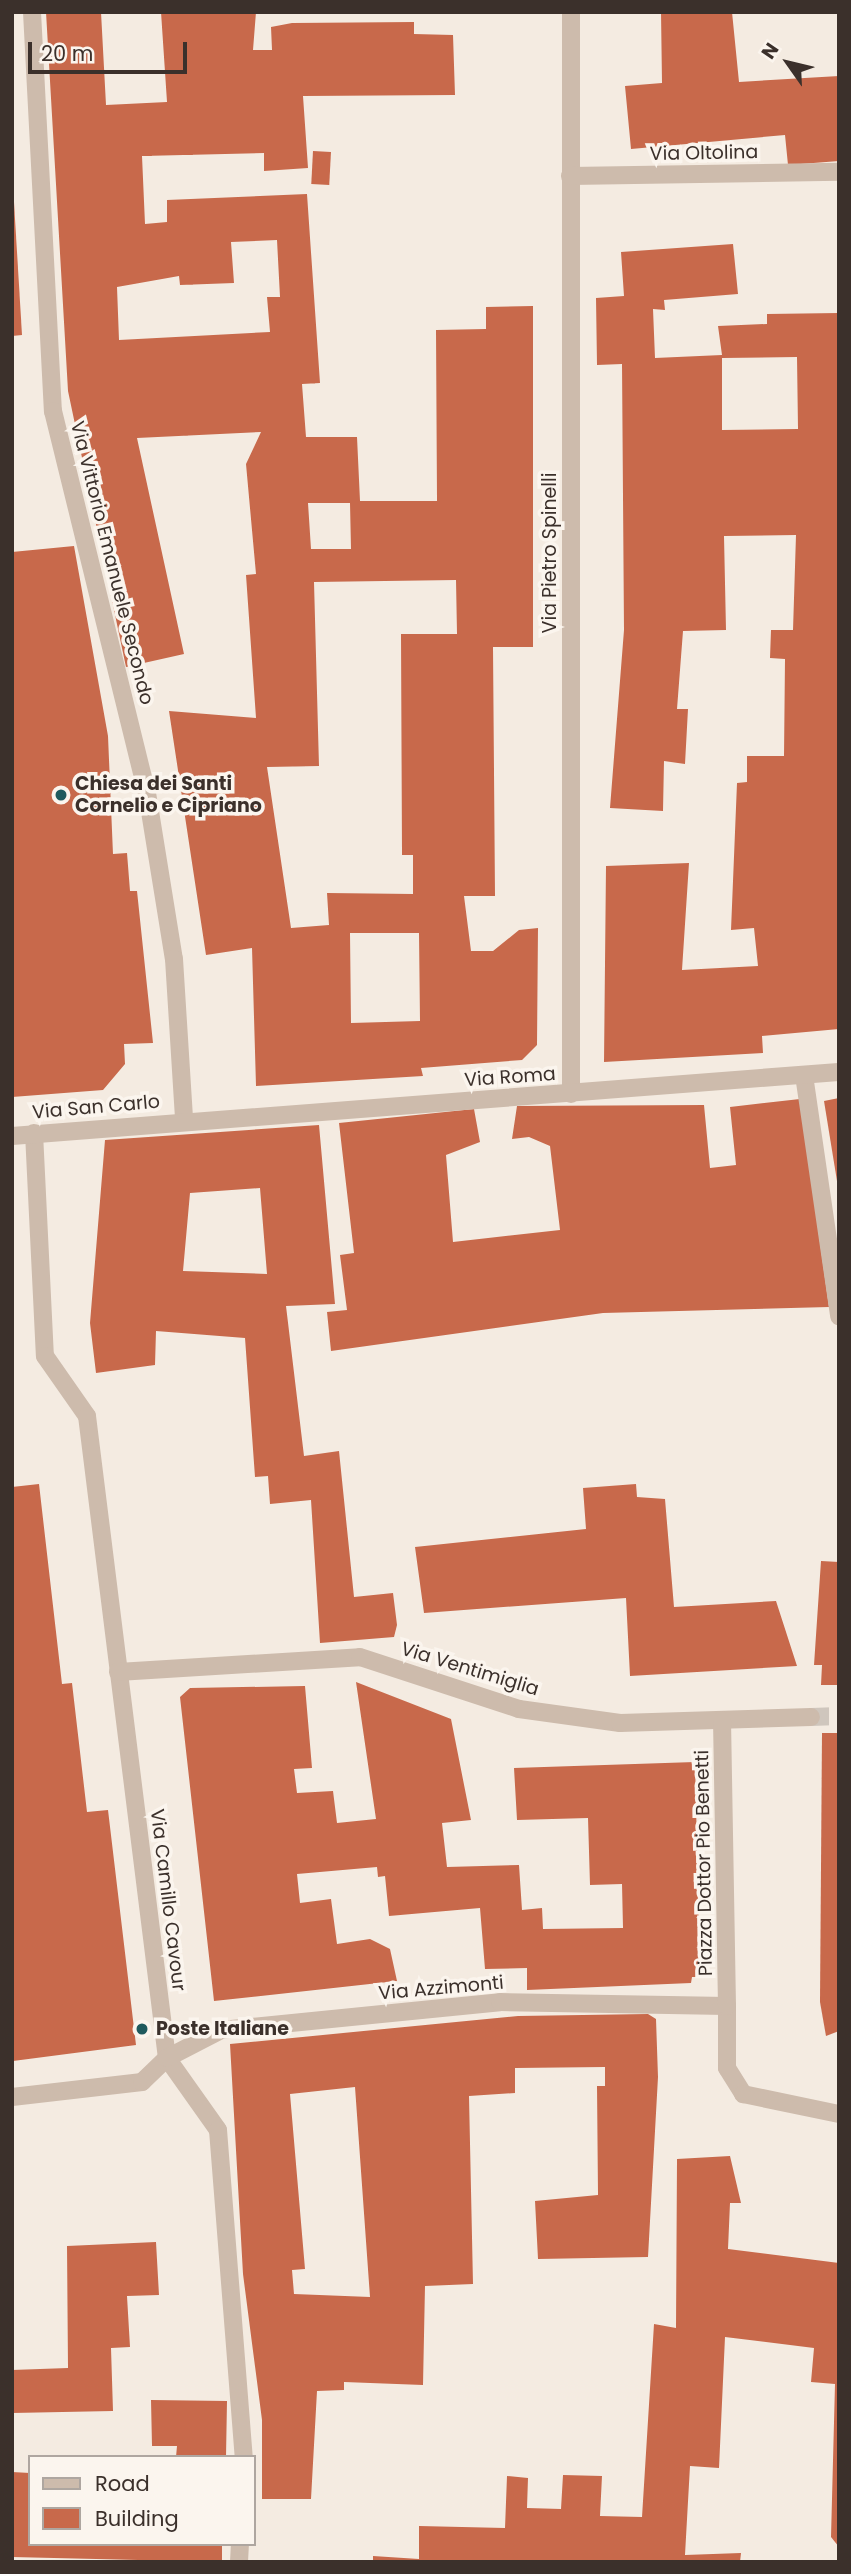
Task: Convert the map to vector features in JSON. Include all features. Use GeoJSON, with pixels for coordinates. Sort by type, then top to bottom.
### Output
{"type":"FeatureCollection","features":[{"type":"Feature","properties":{"kind":"street","name":"Via Vittorio Emanuele Secondo"},"geometry":{"type":"LineString","coordinates":[[32,12],[52,411],[147,793],[174,959],[184,1119]]}},
{"type":"Feature","properties":{"kind":"street","name":"Via Pietro Spinelli"},"geometry":{"type":"LineString","coordinates":[[571,12],[571,1094]]}},
{"type":"Feature","properties":{"kind":"street","name":"Via Oltolina"},"geometry":{"type":"LineString","coordinates":[[570,176],[839,172]]}},
{"type":"Feature","properties":{"kind":"street","name":"Via Roma"},"geometry":{"type":"LineString","coordinates":[[184,1119],[571,1094],[839,1072]]}},
{"type":"Feature","properties":{"kind":"street"},"geometry":{"type":"LineString","coordinates":[[804,1075],[839,1316]]}},
{"type":"Feature","properties":{"kind":"street","name":"Via San Carlo"},"geometry":{"type":"LineString","coordinates":[[12,1136],[184,1119]]}},
{"type":"Feature","properties":{"kind":"street","name":"Via Camillo Cavour"},"geometry":{"type":"LineString","coordinates":[[34,1133],[45,1356],[87,1416],[167,2058],[218,2130],[244,2455]]}},
{"type":"Feature","properties":{"kind":"street","name":"Via Ventimiglia"},"geometry":{"type":"LineString","coordinates":[[118,1672],[360,1657],[519,1709],[620,1723],[811,1717]]}},
{"type":"Feature","properties":{"kind":"street","name":"Piazza Dottor Pio Benetti"},"geometry":{"type":"LineString","coordinates":[[722,1720],[727,2068],[743,2094],[839,2114]]}},
{"type":"Feature","properties":{"kind":"street","name":"Via Azzimonti"},"geometry":{"type":"LineString","coordinates":[[12,2096],[142,2082],[167,2058],[221,2030],[500,2002],[727,2007]]}},
{"type":"Feature","properties":{"kind":"building"},"geometry":{"type":"Polygon","coordinates":[[[46,12],[101,12],[106,105],[167,102],[161,12],[256,12],[253,50],[272,50],[271,27],[292,23],[414,22],[414,34],[453,35],[455,95],[303,96],[308,168],[264,171],[264,153],[142,156],[145,224],[167,222],[167,200],[307,194],[320,383],[302,384],[306,437],[357,437],[360,501],[437,501],[436,330],[486,329],[486,307],[533,306],[533,647],[493,647],[495,896],[464,896],[471,951],[493,951],[519,930],[538,928],[537,1045],[522,1060],[421,1068],[423,1076],[256,1086],[252,948],[206,955],[169,711],[256,718],[246,575],[256,574],[246,464],[261,432],[137,438],[184,654],[126,667],[68,391],[46,12]],[[277,240],[231,242],[234,283],[180,285],[179,276],[117,287],[119,340],[270,332],[267,297],[280,297],[277,240]],[[308,503],[311,549],[351,549],[350,503],[308,503]],[[456,580],[314,582],[319,766],[267,767],[291,928],[329,925],[327,893],[413,894],[413,855],[402,855],[401,634],[457,634],[456,580]],[[350,933],[351,1023],[420,1021],[419,933],[350,933]]]}},
{"type":"Feature","properties":{"kind":"building"},"geometry":{"type":"Polygon","coordinates":[[[661,12],[732,12],[739,82],[839,76],[839,161],[788,165],[785,135],[631,149],[625,86],[662,83],[661,12]]]}},
{"type":"Feature","properties":{"kind":"building"},"geometry":{"type":"Polygon","coordinates":[[[313,151],[331,152],[329,185],[311,184],[313,151]]]}},
{"type":"Feature","properties":{"kind":"building"},"geometry":{"type":"Polygon","coordinates":[[[12,202],[22,335],[12,336],[12,202]]]}},
{"type":"Feature","properties":{"kind":"building"},"geometry":{"type":"Polygon","coordinates":[[[733,244],[738,294],[664,300],[665,310],[653,309],[655,358],[722,355],[718,326],[767,324],[767,314],[839,313],[839,1029],[762,1036],[763,1053],[604,1062],[606,866],[689,863],[682,970],[758,966],[754,928],[731,930],[737,783],[747,782],[747,756],[784,756],[785,659],[770,658],[771,630],[793,630],[796,535],[724,536],[726,630],[683,631],[677,709],[688,709],[685,764],[664,761],[663,811],[610,808],[624,630],[622,364],[597,365],[596,298],[624,296],[621,252],[733,244]],[[797,357],[722,358],[722,430],[798,429],[797,357]]]}},
{"type":"Feature","properties":{"kind":"building","name":"Chiesa dei Santi Cornelio e Cipriano"},"geometry":{"type":"Polygon","coordinates":[[[74,546],[108,736],[113,854],[127,853],[130,891],[137,891],[153,1043],[124,1044],[125,1064],[103,1090],[12,1097],[12,552],[74,546]]]}},
{"type":"Feature","properties":{"kind":"building"},"geometry":{"type":"Polygon","coordinates":[[[839,1098],[839,1181],[837,1181],[824,1101],[839,1098]]]}},
{"type":"Feature","properties":{"kind":"building"},"geometry":{"type":"Polygon","coordinates":[[[800,1099],[829,1307],[603,1313],[331,1351],[327,1312],[347,1310],[340,1255],[354,1253],[339,1123],[474,1109],[480,1142],[446,1155],[453,1242],[560,1230],[550,1146],[529,1137],[512,1139],[517,1106],[704,1105],[710,1168],[736,1165],[730,1107],[800,1099]]]}},
{"type":"Feature","properties":{"kind":"building"},"geometry":{"type":"Polygon","coordinates":[[[319,1125],[335,1304],[286,1306],[304,1456],[339,1451],[354,1597],[393,1593],[397,1625],[394,1637],[320,1643],[311,1500],[270,1504],[268,1476],[255,1477],[245,1338],[156,1331],[155,1365],[96,1373],[90,1323],[105,1140],[319,1125]],[[260,1188],[190,1193],[183,1271],[267,1274],[260,1188]]]}},
{"type":"Feature","properties":{"kind":"building"},"geometry":{"type":"Polygon","coordinates":[[[39,1484],[62,1684],[72,1683],[87,1812],[108,1810],[136,2045],[13,2061],[12,1487],[39,1484]]]}},
{"type":"Feature","properties":{"kind":"building"},"geometry":{"type":"Polygon","coordinates":[[[636,1484],[637,1497],[665,1499],[674,1607],[776,1601],[797,1666],[630,1676],[626,1598],[424,1613],[415,1547],[586,1529],[583,1488],[636,1484]]]}},
{"type":"Feature","properties":{"kind":"building"},"geometry":{"type":"Polygon","coordinates":[[[821,1561],[839,1562],[839,1685],[821,1685],[822,1665],[814,1665],[821,1561]]]}},
{"type":"Feature","properties":{"kind":"building"},"geometry":{"type":"Polygon","coordinates":[[[356,1682],[451,1719],[471,1820],[442,1823],[447,1867],[519,1865],[522,1910],[542,1908],[543,1929],[623,1928],[622,1884],[590,1885],[588,1818],[517,1820],[514,1768],[695,1762],[700,1977],[692,1977],[691,1983],[527,1990],[527,1968],[485,1969],[480,1908],[389,1916],[385,1876],[378,1877],[377,1867],[297,1874],[300,1903],[331,1899],[337,1944],[370,1939],[390,1949],[397,1981],[214,2001],[180,1697],[190,1688],[305,1686],[312,1768],[294,1769],[297,1793],[333,1791],[337,1823],[376,1819],[356,1682]]]}},
{"type":"Feature","properties":{"kind":"building"},"geometry":{"type":"Polygon","coordinates":[[[822,1733],[839,1733],[839,2031],[826,2036],[820,2002],[822,1733]]]}},
{"type":"Feature","properties":{"kind":"building"},"geometry":{"type":"Polygon","coordinates":[[[648,2014],[656,2019],[658,2077],[648,2257],[538,2259],[535,2201],[598,2195],[597,2086],[605,2086],[605,2067],[515,2068],[515,2093],[469,2096],[473,2284],[425,2286],[423,2385],[344,2382],[344,2390],[317,2391],[311,2499],[262,2499],[262,2420],[243,2274],[230,2044],[518,2016],[648,2014]],[[355,2087],[290,2094],[305,2269],[292,2270],[294,2294],[370,2297],[355,2087]]]}},
{"type":"Feature","properties":{"kind":"building"},"geometry":{"type":"Polygon","coordinates":[[[730,2156],[741,2203],[730,2203],[728,2249],[839,2263],[839,2547],[831,2537],[835,2384],[811,2382],[814,2348],[725,2337],[719,2468],[690,2466],[685,2555],[741,2553],[740,2562],[373,2562],[373,2556],[419,2559],[419,2526],[505,2528],[507,2476],[528,2478],[527,2508],[561,2509],[563,2475],[602,2476],[600,2516],[642,2517],[654,2324],[676,2328],[677,2159],[730,2156]]]}},
{"type":"Feature","properties":{"kind":"building"},"geometry":{"type":"Polygon","coordinates":[[[156,2242],[159,2295],[127,2296],[130,2347],[111,2348],[113,2411],[12,2413],[12,2370],[68,2368],[67,2246],[156,2242]]]}},
{"type":"Feature","properties":{"kind":"building"},"geometry":{"type":"Polygon","coordinates":[[[151,2400],[227,2401],[226,2455],[176,2455],[177,2446],[152,2446],[151,2400]]]}},
{"type":"Feature","properties":{"kind":"building"},"geometry":{"type":"Polygon","coordinates":[[[12,2472],[28,2473],[28,2546],[222,2546],[222,2562],[12,2557],[12,2472]]]}},
{"type":"Feature","properties":{"kind":"tunnel"},"geometry":{"type":"LineString","coordinates":[[811,1717],[839,1716]]}},
{"type":"Feature","properties":{"kind":"place","name":"Chiesa dei Santi Cornelio e Cipriano"},"geometry":{"type":"Point","coordinates":[61,795]}},
{"type":"Feature","properties":{"kind":"place","name":"Poste Italiane"},"geometry":{"type":"Point","coordinates":[142,2029]}}]}
